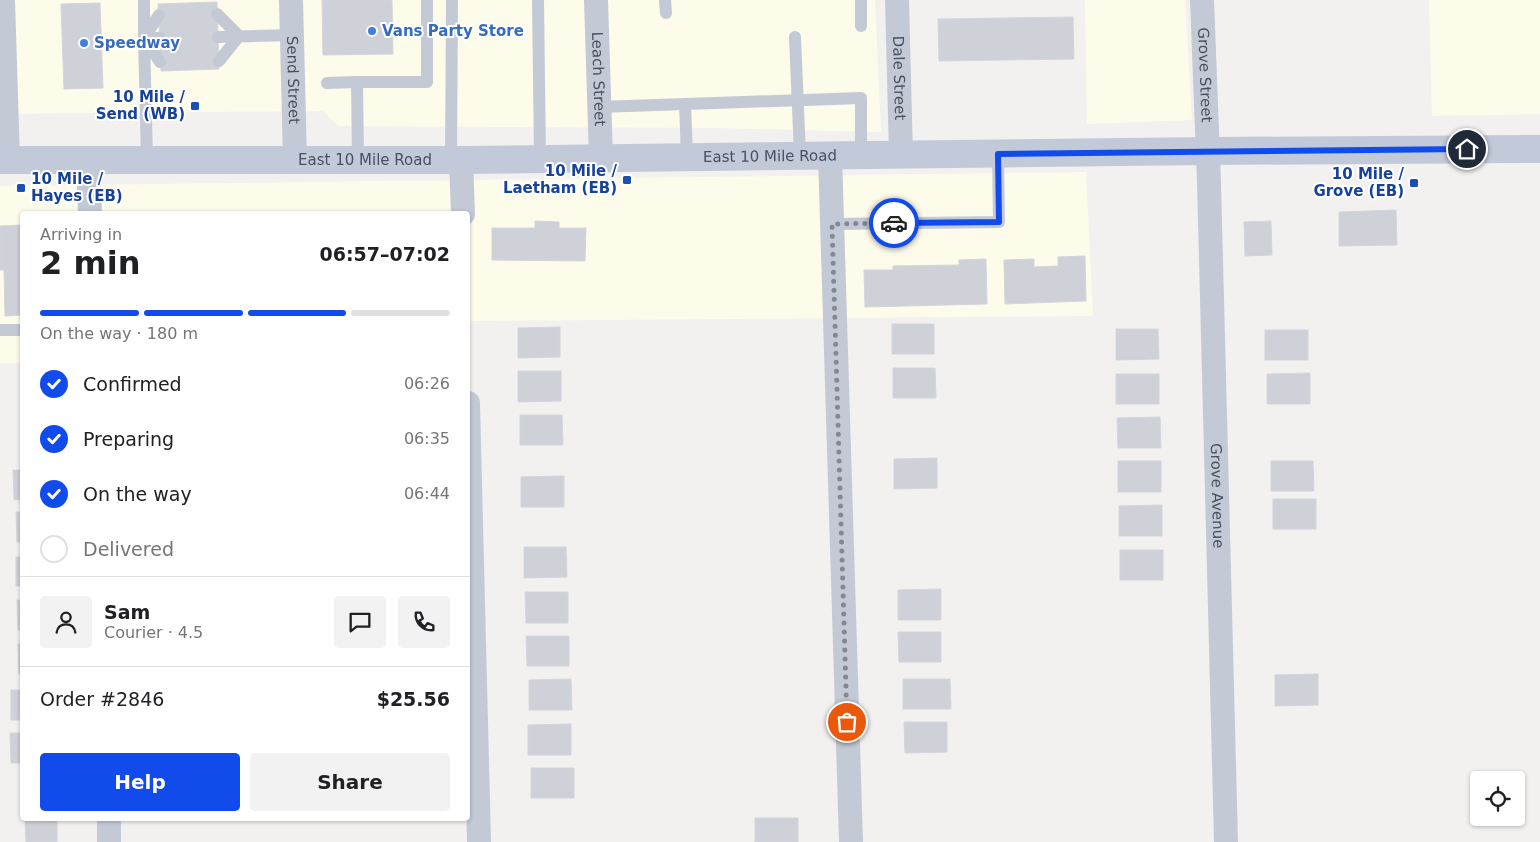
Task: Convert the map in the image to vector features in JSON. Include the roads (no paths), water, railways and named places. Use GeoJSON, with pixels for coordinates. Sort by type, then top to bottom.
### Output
{"type":"FeatureCollection","features":[{"type":"Feature","properties":{"kind":"main road","name":"East 10 Mile Road"},"geometry":{"type":"LineString","coordinates":[[4,160],[456,160],[800,155],[1540,149]]}},
{"type":"Feature","properties":{"kind":"street"},"geometry":{"type":"LineString","coordinates":[[3,0],[4,160]]}},
{"type":"Feature","properties":{"kind":"street","name":"Send Street"},"geometry":{"type":"LineString","coordinates":[[291,0],[295,159]]}},
{"type":"Feature","properties":{"kind":"street","name":"Leach Street"},"geometry":{"type":"LineString","coordinates":[[596,0],[601,158]]}},
{"type":"Feature","properties":{"kind":"street","name":"Dale Street"},"geometry":{"type":"LineString","coordinates":[[897,0],[901,155]]}},
{"type":"Feature","properties":{"kind":"street","name":"Grove Street"},"geometry":{"type":"LineString","coordinates":[[1202,0],[1208,151]]}},
{"type":"Feature","properties":{"kind":"street","name":"Grove Avenue"},"geometry":{"type":"LineString","coordinates":[[1208,151],[1226,842]]}},
{"type":"Feature","properties":{"kind":"street"},"geometry":{"type":"LineString","coordinates":[[830,155],[851,842]]}},
{"type":"Feature","properties":{"kind":"street"},"geometry":{"type":"LineString","coordinates":[[88,159],[90,211]]}},
{"type":"Feature","properties":{"kind":"street"},"geometry":{"type":"LineString","coordinates":[[456,160],[463,211]]}},
{"type":"Feature","properties":{"kind":"street"},"geometry":{"type":"LineString","coordinates":[[470,483],[479,842]]}},
{"type":"Feature","properties":{"kind":"street"},"geometry":{"type":"LineString","coordinates":[[109,821],[110,842]]}},
{"type":"Feature","properties":{"kind":"lane"},"geometry":{"type":"LineString","coordinates":[[144,0],[147,159]]}},
{"type":"Feature","properties":{"kind":"lane"},"geometry":{"type":"LineString","coordinates":[[327,83],[427,82],[427,0]]}},
{"type":"Feature","properties":{"kind":"lane"},"geometry":{"type":"LineString","coordinates":[[452,0],[456,160]]}},
{"type":"Feature","properties":{"kind":"lane"},"geometry":{"type":"LineString","coordinates":[[538,0],[540,159]]}},
{"type":"Feature","properties":{"kind":"lane"},"geometry":{"type":"LineString","coordinates":[[861,0],[861,26]]}},
{"type":"Feature","properties":{"kind":"lane"},"geometry":{"type":"LineString","coordinates":[[217,14],[239,36]]}},
{"type":"Feature","properties":{"kind":"lane"},"geometry":{"type":"LineString","coordinates":[[144,38],[159,15]]}},
{"type":"Feature","properties":{"kind":"lane"},"geometry":{"type":"LineString","coordinates":[[218,37],[292,35]]}},
{"type":"Feature","properties":{"kind":"lane"},"geometry":{"type":"LineString","coordinates":[[219,61],[239,36]]}},
{"type":"Feature","properties":{"kind":"lane"},"geometry":{"type":"LineString","coordinates":[[144,38],[160,38]]}},
{"type":"Feature","properties":{"kind":"lane"},"geometry":{"type":"LineString","coordinates":[[144,38],[160,62]]}},
{"type":"Feature","properties":{"kind":"lane"},"geometry":{"type":"LineString","coordinates":[[796,38],[800,155]]}},
{"type":"Feature","properties":{"kind":"lane"},"geometry":{"type":"LineString","coordinates":[[357,82],[358,159]]}},
{"type":"Feature","properties":{"kind":"lane"},"geometry":{"type":"LineString","coordinates":[[599,107],[861,98],[861,155]]}},
{"type":"Feature","properties":{"kind":"lane"},"geometry":{"type":"LineString","coordinates":[[685,104],[687,157]]}},
{"type":"Feature","properties":{"kind":"lane"},"geometry":{"type":"LineString","coordinates":[[832,224],[999,222],[998,154]]}},
{"type":"Feature","properties":{"kind":"lane"},"geometry":{"type":"LineString","coordinates":[[0,330],[20,330]]}},
{"type":"Feature","properties":{"kind":"place","name":"Vans Party Store"},"geometry":{"type":"Point","coordinates":[372,31]}},
{"type":"Feature","properties":{"kind":"place","name":"Speedway"},"geometry":{"type":"Point","coordinates":[84,43]}},
{"type":"Feature","properties":{"kind":"place","name":"10 Mile / Send (WB)"},"geometry":{"type":"Point","coordinates":[195,106]}},
{"type":"Feature","properties":{"kind":"place","name":"10 Mile / Laetham (EB)"},"geometry":{"type":"Point","coordinates":[627,180]}},
{"type":"Feature","properties":{"kind":"place","name":"10 Mile / Grove (EB)"},"geometry":{"type":"Point","coordinates":[1414,183]}},
{"type":"Feature","properties":{"kind":"place","name":"10 Mile / Hayes (EB)"},"geometry":{"type":"Point","coordinates":[21,188]}}]}
